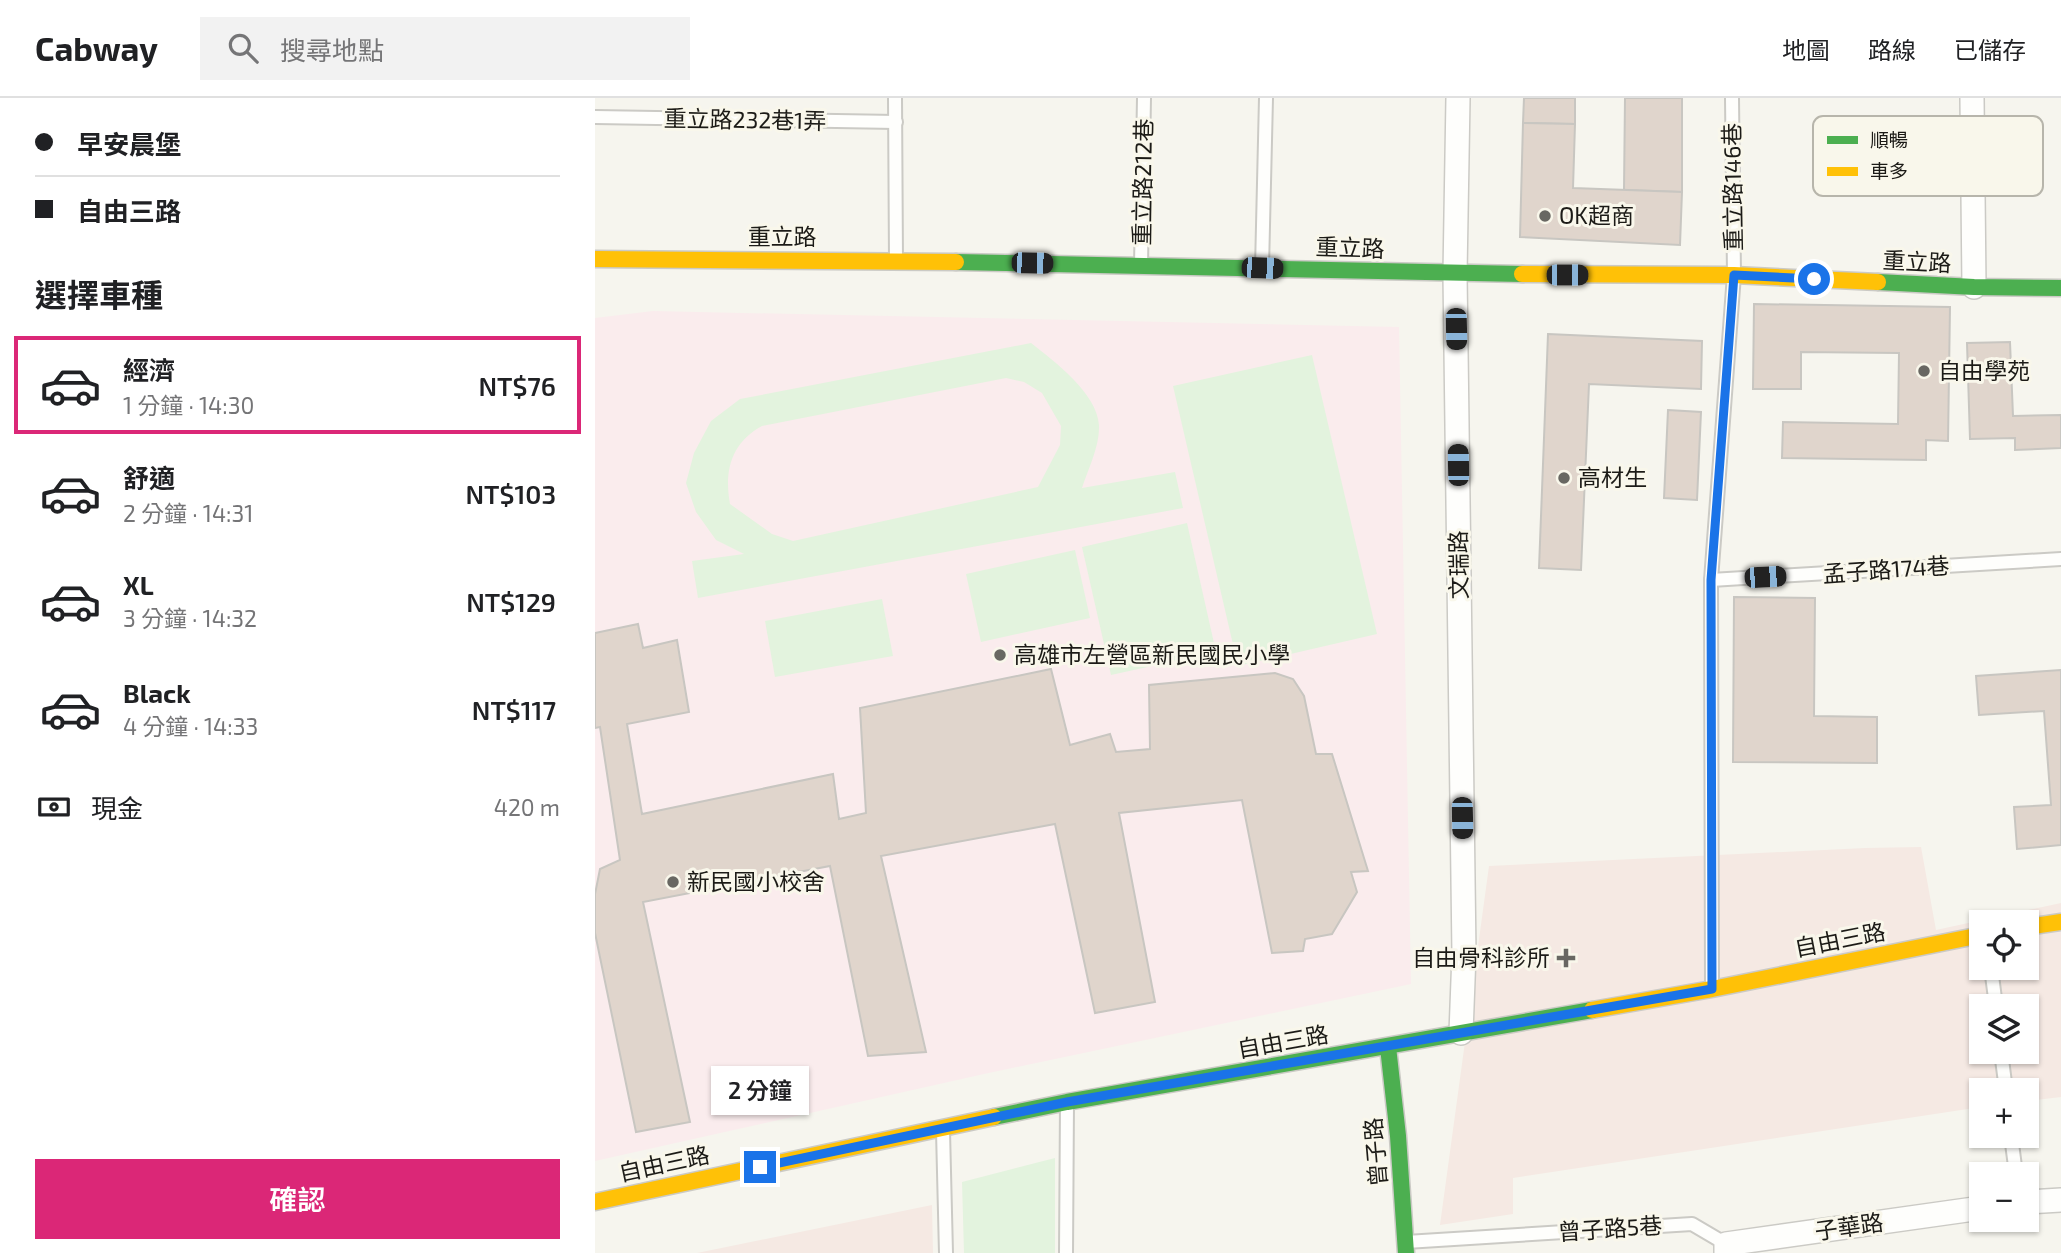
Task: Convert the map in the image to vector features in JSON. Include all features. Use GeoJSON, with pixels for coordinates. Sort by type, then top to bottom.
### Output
{"type":"FeatureCollection","features":[{"type":"Feature","properties":{"kind":"street","name":"文瑞路"},"geometry":{"type":"LineString","coordinates":[[1458,98],[1455,274],[1464,954],[1461,1033]]}},
{"type":"Feature","properties":{"kind":"street"},"geometry":{"type":"LineString","coordinates":[[1972,98],[1972,116]]}},
{"type":"Feature","properties":{"kind":"street"},"geometry":{"type":"LineString","coordinates":[[1974,196],[1975,287]]}},
{"type":"Feature","properties":{"kind":"street","name":"重立路"},"geometry":{"type":"LineString","coordinates":[[595,259],[896,260],[1455,274],[1734,275],[1975,287],[2061,288]]}},
{"type":"Feature","properties":{"kind":"street"},"geometry":{"type":"LineString","coordinates":[[2039,926],[2061,922]]}},
{"type":"Feature","properties":{"kind":"street","name":"自由三路"},"geometry":{"type":"LineString","coordinates":[[595,1202],[1067,1102],[1712,989],[1969,937]]}},
{"type":"Feature","properties":{"kind":"street","name":"曾子路"},"geometry":{"type":"LineString","coordinates":[[1388,1047],[1406,1248]]}},
{"type":"Feature","properties":{"kind":"street"},"geometry":{"type":"LineString","coordinates":[[2039,1201],[2061,1200]]}},
{"type":"Feature","properties":{"kind":"street","name":"子華路"},"geometry":{"type":"LineString","coordinates":[[1726,1248],[1969,1210]]}},
{"type":"Feature","properties":{"kind":"lane"},"geometry":{"type":"LineString","coordinates":[[895,98],[896,260]]}},
{"type":"Feature","properties":{"kind":"lane","name":"重立路212巷"},"geometry":{"type":"LineString","coordinates":[[1142,265],[1144,98]]}},
{"type":"Feature","properties":{"kind":"lane"},"geometry":{"type":"LineString","coordinates":[[1262,268],[1266,98]]}},
{"type":"Feature","properties":{"kind":"lane","name":"重立路146巷"},"geometry":{"type":"LineString","coordinates":[[1712,989],[1711,580],[1734,275],[1732,98]]}},
{"type":"Feature","properties":{"kind":"lane","name":"重立路232巷1弄"},"geometry":{"type":"LineString","coordinates":[[595,117],[896,122]]}},
{"type":"Feature","properties":{"kind":"lane","name":"孟子路174巷"},"geometry":{"type":"LineString","coordinates":[[1711,580],[2061,559]]}},
{"type":"Feature","properties":{"kind":"lane"},"geometry":{"type":"LineString","coordinates":[[1066,1253],[1067,1102]]}},
{"type":"Feature","properties":{"kind":"lane"},"geometry":{"type":"LineString","coordinates":[[943,1127],[946,1253]]}},
{"type":"Feature","properties":{"kind":"lane","name":"曾子路5巷"},"geometry":{"type":"LineString","coordinates":[[1406,1248],[1692,1224],[1726,1248]]}},
{"type":"Feature","properties":{"kind":"shaded area","name":"高雄市左營區新民國民小學"},"geometry":{"type":"Polygon","coordinates":[[[653,311],[1399,327],[1411,984],[984,1074],[595,1161],[595,318],[653,311]]]}},
{"type":"Feature","properties":{"kind":"shaded area"},"geometry":{"type":"Polygon","coordinates":[[[1921,847],[1936,930],[1969,923],[1969,980],[2039,980],[2039,910],[2029,910],[2061,903],[2061,1097],[2039,1100],[2039,1078],[1969,1078],[1969,1109],[1513,1178],[1513,1214],[1440,1225],[1489,866],[1921,847]]]}},
{"type":"Feature","properties":{"kind":"shaded area"},"geometry":{"type":"Polygon","coordinates":[[[932,1205],[933,1253],[697,1253],[932,1205]]]}},
{"type":"Feature","properties":{"kind":"green space"},"geometry":{"type":"Polygon","coordinates":[[[1031,343],[1073,379],[1091,401],[1096,413],[1099,425],[1098,441],[1082,488],[1175,472],[1183,508],[698,598],[692,561],[744,554],[716,540],[696,512],[686,483],[694,453],[711,421],[740,399],[1031,343]],[[1006,378],[762,426],[743,441],[732,459],[728,480],[730,504],[772,534],[793,541],[1038,487],[1060,445],[1061,426],[1042,393],[1024,382],[1006,378]]]}},
{"type":"Feature","properties":{"kind":"green space"},"geometry":{"type":"Polygon","coordinates":[[[1312,355],[1377,634],[1238,666],[1173,386],[1312,355]]]}},
{"type":"Feature","properties":{"kind":"green space"},"geometry":{"type":"Polygon","coordinates":[[[1187,523],[1216,652],[1111,675],[1082,547],[1187,523]]]}},
{"type":"Feature","properties":{"kind":"green space"},"geometry":{"type":"Polygon","coordinates":[[[1075,550],[1090,618],[981,642],[966,574],[1075,550]]]}},
{"type":"Feature","properties":{"kind":"green space"},"geometry":{"type":"Polygon","coordinates":[[[882,599],[893,656],[775,677],[765,621],[882,599]]]}},
{"type":"Feature","properties":{"kind":"green space"},"geometry":{"type":"Polygon","coordinates":[[[1055,1158],[1055,1253],[964,1253],[962,1182],[1055,1158]]]}},
{"type":"Feature","properties":{"kind":"building"},"geometry":{"type":"Polygon","coordinates":[[[1524,98],[1575,98],[1575,124],[1523,123],[1524,98]]]}},
{"type":"Feature","properties":{"kind":"building"},"geometry":{"type":"Polygon","coordinates":[[[1625,98],[1682,98],[1682,192],[1624,190],[1625,98]]]}},
{"type":"Feature","properties":{"kind":"building"},"geometry":{"type":"Polygon","coordinates":[[[1523,123],[1575,124],[1573,188],[1682,192],[1680,245],[1520,237],[1523,123]]]}},
{"type":"Feature","properties":{"kind":"building","name":"自由學苑"},"geometry":{"type":"Polygon","coordinates":[[[1754,304],[1950,307],[1948,441],[1926,440],[1926,460],[1782,458],[1783,422],[1898,424],[1899,353],[1801,352],[1801,389],[1753,389],[1754,304]]]}},
{"type":"Feature","properties":{"kind":"building","name":"高材生"},"geometry":{"type":"Polygon","coordinates":[[[1548,334],[1702,341],[1701,389],[1589,384],[1581,570],[1539,568],[1548,334]]]}},
{"type":"Feature","properties":{"kind":"building"},"geometry":{"type":"Polygon","coordinates":[[[2010,342],[2013,416],[2061,415],[2061,448],[2015,450],[2015,438],[1970,439],[1967,343],[2010,342]]]}},
{"type":"Feature","properties":{"kind":"building","name":"高材生"},"geometry":{"type":"Polygon","coordinates":[[[1668,410],[1701,412],[1697,500],[1664,498],[1668,410]]]}},
{"type":"Feature","properties":{"kind":"building"},"geometry":{"type":"Polygon","coordinates":[[[1734,597],[1815,598],[1814,716],[1877,717],[1877,763],[1733,762],[1734,597]]]}},
{"type":"Feature","properties":{"kind":"building","name":"新民國小校舍"},"geometry":{"type":"Polygon","coordinates":[[[638,624],[643,648],[677,640],[689,712],[627,724],[642,814],[833,774],[839,819],[866,813],[860,708],[1051,669],[1070,745],[1110,734],[1116,752],[1150,749],[1149,685],[1275,673],[1293,679],[1304,696],[1316,754],[1332,754],[1368,871],[1351,872],[1357,892],[1332,934],[1305,939],[1303,951],[1272,953],[1242,800],[1119,813],[1155,1002],[1095,1013],[1055,824],[881,856],[926,1052],[868,1056],[830,866],[643,902],[690,1122],[636,1132],[595,933],[595,894],[600,869],[620,860],[600,727],[595,728],[595,633],[638,624]]]}},
{"type":"Feature","properties":{"kind":"building"},"geometry":{"type":"Polygon","coordinates":[[[2061,670],[2061,845],[2017,849],[2014,807],[2051,805],[2044,711],[1979,715],[1976,676],[2061,670]]]}},
{"type":"Feature","properties":{"kind":"traffic: fast"},"geometry":{"type":"LineString","coordinates":[[956,262],[1522,274]]}},
{"type":"Feature","properties":{"kind":"traffic: fast"},"geometry":{"type":"LineString","coordinates":[[1878,282],[2061,288]]}},
{"type":"Feature","properties":{"kind":"traffic: fast"},"geometry":{"type":"LineString","coordinates":[[994,1117],[1592,1010]]}},
{"type":"Feature","properties":{"kind":"traffic: fast"},"geometry":{"type":"LineString","coordinates":[[1388,1047],[1398,1136],[1406,1253]]}},
{"type":"Feature","properties":{"kind":"traffic: slow"},"geometry":{"type":"LineString","coordinates":[[595,259],[956,262]]}},
{"type":"Feature","properties":{"kind":"traffic: slow"},"geometry":{"type":"LineString","coordinates":[[1522,274],[1734,275],[1878,282]]}},
{"type":"Feature","properties":{"kind":"traffic: slow"},"geometry":{"type":"LineString","coordinates":[[2039,925],[2061,922]]}},
{"type":"Feature","properties":{"kind":"traffic: slow"},"geometry":{"type":"LineString","coordinates":[[1592,1010],[1969,937]]}},
{"type":"Feature","properties":{"kind":"traffic: slow"},"geometry":{"type":"LineString","coordinates":[[595,1202],[994,1117]]}},
{"type":"Feature","properties":{"kind":"place","name":"OK超商"},"geometry":{"type":"Point","coordinates":[1545,216]}},
{"type":"Feature","properties":{"kind":"place","name":"自由學苑"},"geometry":{"type":"Point","coordinates":[1924,371]}},
{"type":"Feature","properties":{"kind":"place","name":"高材生"},"geometry":{"type":"Point","coordinates":[1564,478]}},
{"type":"Feature","properties":{"kind":"place","name":"高雄市左營區新民國民小學"},"geometry":{"type":"Point","coordinates":[1000,655]}},
{"type":"Feature","properties":{"kind":"place","name":"新民國小校舍"},"geometry":{"type":"Point","coordinates":[673,882]}},
{"type":"Feature","properties":{"kind":"place","name":"自由骨科診所"},"geometry":{"type":"Point","coordinates":[1566,958]}},
{"type":"Feature","properties":{"kind":"route"},"geometry":{"type":"LineString","coordinates":[[760,1167],[1067,1102],[1712,989],[1711,580],[1734,275],[1814,279]]}}]}
